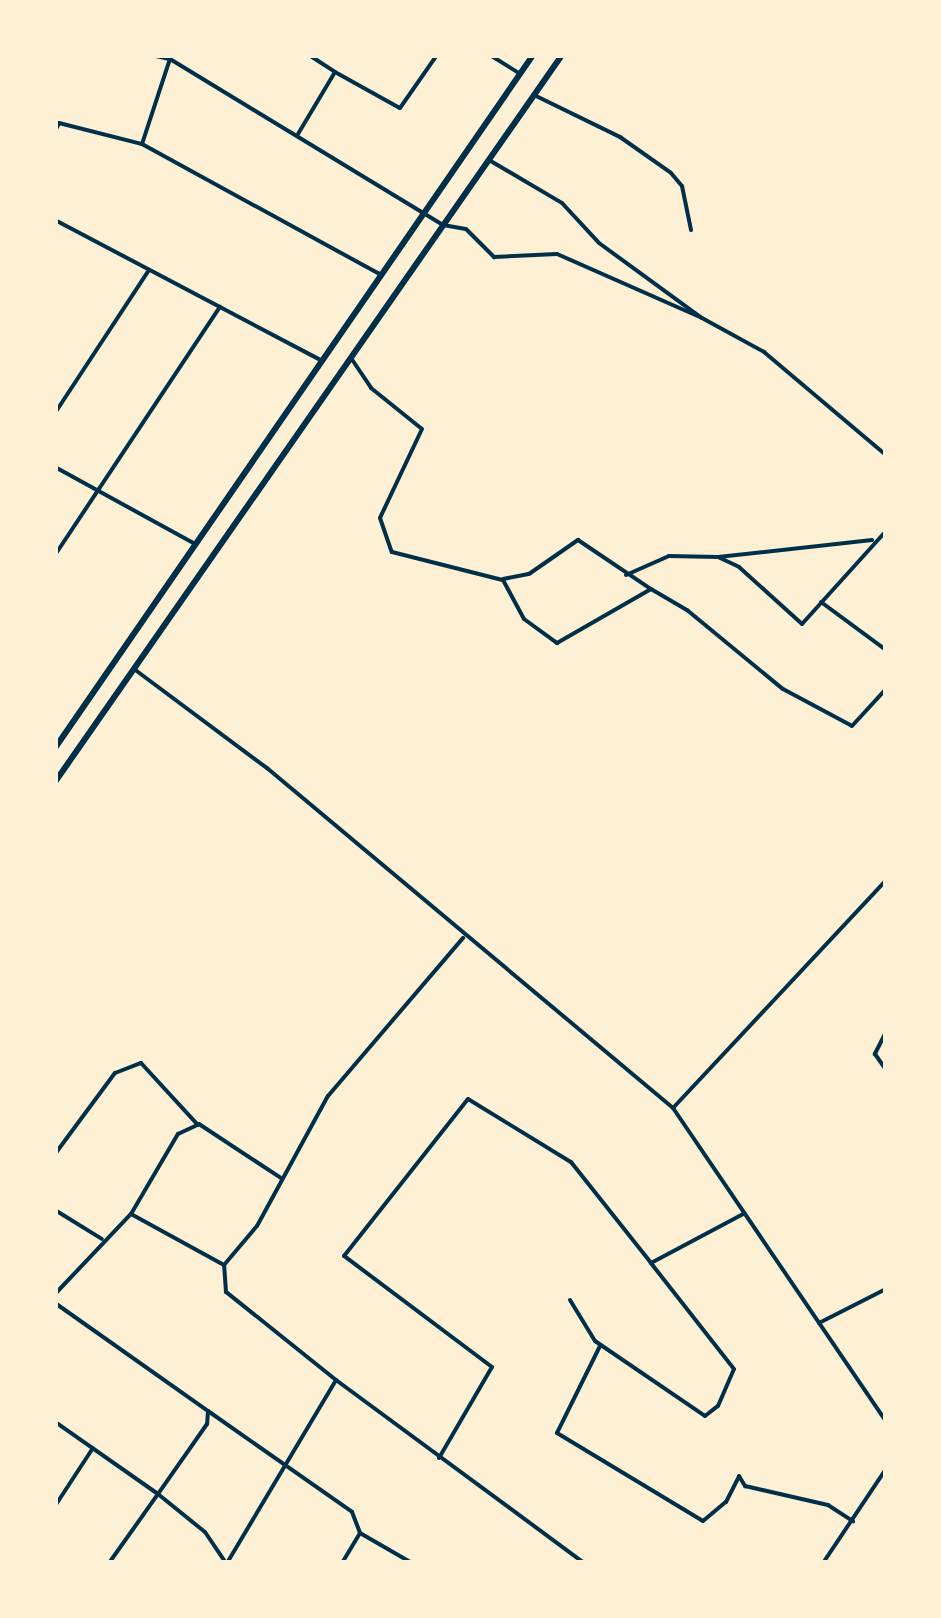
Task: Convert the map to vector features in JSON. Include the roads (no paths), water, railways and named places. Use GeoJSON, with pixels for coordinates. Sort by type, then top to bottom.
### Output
{"type":"FeatureCollection","features":[{"type":"Feature","properties":{"kind":"main road"},"geometry":{"type":"LineString","coordinates":[[55,748],[533,55]]}},
{"type":"Feature","properties":{"kind":"main road"},"geometry":{"type":"LineString","coordinates":[[55,782],[562,55]]}},
{"type":"Feature","properties":{"kind":"street"},"geometry":{"type":"LineString","coordinates":[[151,55],[170,59],[444,225],[466,229],[494,257],[558,254],[702,318],[764,352],[886,455]]}},
{"type":"Feature","properties":{"kind":"street"},"geometry":{"type":"LineString","coordinates":[[309,55],[400,108],[436,55]]}},
{"type":"Feature","properties":{"kind":"street"},"geometry":{"type":"LineString","coordinates":[[490,55],[520,74]]}},
{"type":"Feature","properties":{"kind":"street"},"geometry":{"type":"LineString","coordinates":[[142,144],[170,59]]}},
{"type":"Feature","properties":{"kind":"street"},"geometry":{"type":"LineString","coordinates":[[298,135],[336,72]]}},
{"type":"Feature","properties":{"kind":"street"},"geometry":{"type":"LineString","coordinates":[[534,95],[620,136],[671,173],[682,186],[691,230]]}},
{"type":"Feature","properties":{"kind":"street"},"geometry":{"type":"LineString","coordinates":[[55,131],[59,123],[142,144],[381,275]]}},
{"type":"Feature","properties":{"kind":"street"},"geometry":{"type":"LineString","coordinates":[[489,160],[562,203],[599,243],[702,318]]}},
{"type":"Feature","properties":{"kind":"street"},"geometry":{"type":"LineString","coordinates":[[55,220],[322,360]]}},
{"type":"Feature","properties":{"kind":"street"},"geometry":{"type":"LineString","coordinates":[[56,408],[149,270]]}},
{"type":"Feature","properties":{"kind":"street"},"geometry":{"type":"LineString","coordinates":[[55,555],[220,307]]}},
{"type":"Feature","properties":{"kind":"street"},"geometry":{"type":"LineString","coordinates":[[351,358],[371,388],[422,430],[380,518],[392,552],[502,580],[529,574],[578,540],[626,575],[687,610],[783,689],[852,726],[886,689]]}},
{"type":"Feature","properties":{"kind":"street"},"geometry":{"type":"LineString","coordinates":[[55,466],[196,544]]}},
{"type":"Feature","properties":{"kind":"street"},"geometry":{"type":"LineString","coordinates":[[718,557],[740,567],[802,624],[886,531]]}},
{"type":"Feature","properties":{"kind":"street"},"geometry":{"type":"LineString","coordinates":[[626,575],[669,556],[718,557],[874,540]]}},
{"type":"Feature","properties":{"kind":"street"},"geometry":{"type":"LineString","coordinates":[[502,580],[524,619],[557,643],[650,589]]}},
{"type":"Feature","properties":{"kind":"street"},"geometry":{"type":"LineString","coordinates":[[820,602],[886,650]]}},
{"type":"Feature","properties":{"kind":"street"},"geometry":{"type":"LineString","coordinates":[[134,669],[267,768],[673,1108],[886,1421]]}},
{"type":"Feature","properties":{"kind":"street"},"geometry":{"type":"LineString","coordinates":[[673,1108],[886,880]]}},
{"type":"Feature","properties":{"kind":"street"},"geometry":{"type":"LineString","coordinates":[[464,936],[328,1096],[256,1226],[224,1265],[226,1292],[438,1458],[584,1563]]}},
{"type":"Feature","properties":{"kind":"street"},"geometry":{"type":"LineString","coordinates":[[886,1032],[874,1054],[886,1070]]}},
{"type":"Feature","properties":{"kind":"street"},"geometry":{"type":"LineString","coordinates":[[55,1154],[115,1072],[141,1063],[198,1125],[280,1178]]}},
{"type":"Feature","properties":{"kind":"street"},"geometry":{"type":"LineString","coordinates":[[438,1458],[492,1367],[344,1256],[468,1099],[571,1162],[734,1369],[718,1406],[705,1416],[600,1345],[570,1300]]}},
{"type":"Feature","properties":{"kind":"street"},"geometry":{"type":"LineString","coordinates":[[55,1294],[102,1238],[131,1214],[178,1134],[198,1125]]}},
{"type":"Feature","properties":{"kind":"street"},"geometry":{"type":"LineString","coordinates":[[55,1210],[102,1238]]}},
{"type":"Feature","properties":{"kind":"street"},"geometry":{"type":"LineString","coordinates":[[651,1263],[745,1213]]}},
{"type":"Feature","properties":{"kind":"street"},"geometry":{"type":"LineString","coordinates":[[131,1214],[144,1216],[224,1265]]}},
{"type":"Feature","properties":{"kind":"street"},"geometry":{"type":"LineString","coordinates":[[818,1324],[886,1289]]}},
{"type":"Feature","properties":{"kind":"street"},"geometry":{"type":"LineString","coordinates":[[55,1304],[285,1463],[352,1512],[360,1533],[412,1563]]}},
{"type":"Feature","properties":{"kind":"street"},"geometry":{"type":"LineString","coordinates":[[600,1345],[557,1433],[703,1521],[726,1502],[739,1476],[745,1486],[828,1504],[853,1521]]}},
{"type":"Feature","properties":{"kind":"street"},"geometry":{"type":"LineString","coordinates":[[55,1422],[206,1532],[226,1563],[336,1380]]}},
{"type":"Feature","properties":{"kind":"street"},"geometry":{"type":"LineString","coordinates":[[109,1563],[208,1424],[208,1411]]}},
{"type":"Feature","properties":{"kind":"street"},"geometry":{"type":"LineString","coordinates":[[55,1504],[93,1448]]}},
{"type":"Feature","properties":{"kind":"street"},"geometry":{"type":"LineString","coordinates":[[823,1563],[886,1468]]}},
{"type":"Feature","properties":{"kind":"street"},"geometry":{"type":"LineString","coordinates":[[342,1563],[360,1533]]}}]}
